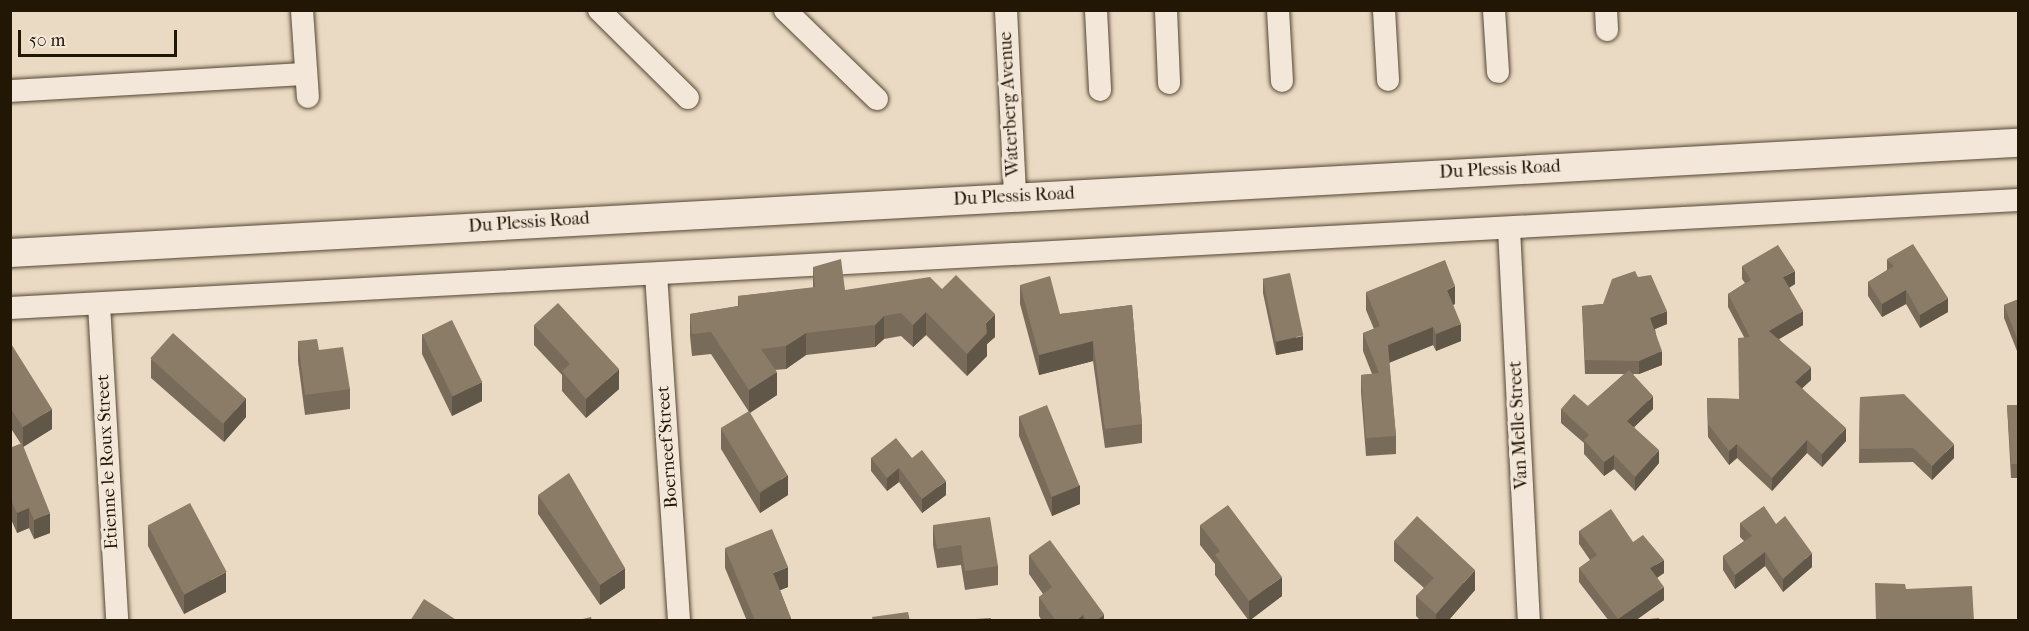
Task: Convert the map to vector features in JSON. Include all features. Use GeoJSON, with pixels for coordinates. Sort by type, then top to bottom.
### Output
{"type":"FeatureCollection","features":[{"type":"Feature","properties":{"kind":"street"},"geometry":{"type":"LineString","coordinates":[[10,91],[307,85],[302,10]]}},
{"type":"Feature","properties":{"kind":"street"},"geometry":{"type":"LineString","coordinates":[[599,10],[688,98]]}},
{"type":"Feature","properties":{"kind":"street"},"geometry":{"type":"LineString","coordinates":[[785,10],[877,99]]}},
{"type":"Feature","properties":{"kind":"street","name":"Waterberg Avenue"},"geometry":{"type":"LineString","coordinates":[[1006,10],[1015,197]]}},
{"type":"Feature","properties":{"kind":"street"},"geometry":{"type":"LineString","coordinates":[[1096,10],[1100,90]]}},
{"type":"Feature","properties":{"kind":"street"},"geometry":{"type":"LineString","coordinates":[[1166,10],[1169,83]]}},
{"type":"Feature","properties":{"kind":"street"},"geometry":{"type":"LineString","coordinates":[[1278,10],[1282,81]]}},
{"type":"Feature","properties":{"kind":"street"},"geometry":{"type":"LineString","coordinates":[[1384,10],[1388,80]]}},
{"type":"Feature","properties":{"kind":"street"},"geometry":{"type":"LineString","coordinates":[[1494,10],[1498,72]]}},
{"type":"Feature","properties":{"kind":"street","name":"Du Plessis Road"},"geometry":{"type":"LineString","coordinates":[[10,253],[2019,143]]}},
{"type":"Feature","properties":{"kind":"street"},"geometry":{"type":"LineString","coordinates":[[10,308],[2019,200]]}},
{"type":"Feature","properties":{"kind":"street","name":"Van Melle Street"},"geometry":{"type":"LineString","coordinates":[[1509,229],[1529,621]]}},
{"type":"Feature","properties":{"kind":"street","name":"Boerneef Street"},"geometry":{"type":"LineString","coordinates":[[656,274],[679,621]]}},
{"type":"Feature","properties":{"kind":"street","name":"Etienne le Roux Street"},"geometry":{"type":"LineString","coordinates":[[99,304],[117,621]]}},
{"type":"Feature","properties":{"kind":"building"},"geometry":{"type":"Polygon","coordinates":[[[1913,244],[1948,298],[1920,315],[1906,290],[1882,304],[1868,282],[1894,266],[1887,259],[1913,244]]]}},
{"type":"Feature","properties":{"kind":"building"},"geometry":{"type":"Polygon","coordinates":[[[1778,245],[1795,271],[1783,277],[1803,311],[1769,331],[1811,367],[1795,382],[1846,428],[1822,454],[1807,440],[1772,478],[1737,444],[1729,451],[1708,424],[1707,398],[1739,399],[1738,338],[1750,337],[1728,294],[1751,280],[1742,266],[1778,245]]]}},
{"type":"Feature","properties":{"kind":"building"},"geometry":{"type":"Polygon","coordinates":[[[841,259],[845,290],[930,277],[942,289],[956,275],[995,314],[986,323],[987,333],[967,354],[926,312],[913,325],[901,313],[884,316],[875,325],[806,333],[786,346],[761,349],[777,372],[749,390],[711,332],[692,334],[690,314],[739,306],[738,296],[815,287],[813,267],[841,259]]]}},
{"type":"Feature","properties":{"kind":"building"},"geometry":{"type":"Polygon","coordinates":[[[1445,260],[1455,286],[1447,290],[1461,324],[1436,334],[1433,327],[1388,345],[1396,436],[1366,438],[1361,375],[1379,373],[1363,333],[1380,326],[1366,292],[1445,260]]]}},
{"type":"Feature","properties":{"kind":"building"},"geometry":{"type":"Polygon","coordinates":[[[1635,271],[1638,277],[1651,275],[1667,311],[1650,318],[1662,351],[1639,361],[1585,360],[1582,306],[1603,304],[1612,279],[1635,271]]]}},
{"type":"Feature","properties":{"kind":"building"},"geometry":{"type":"Polygon","coordinates":[[[1290,273],[1303,336],[1276,341],[1263,279],[1290,273]]]}},
{"type":"Feature","properties":{"kind":"building"},"geometry":{"type":"Polygon","coordinates":[[[1050,276],[1060,314],[1132,305],[1142,424],[1105,429],[1093,341],[1039,355],[1020,285],[1050,276]]]}},
{"type":"Feature","properties":{"kind":"building"},"geometry":{"type":"Polygon","coordinates":[[[2019,299],[2019,343],[2004,305],[2019,299]]]}},
{"type":"Feature","properties":{"kind":"building"},"geometry":{"type":"Polygon","coordinates":[[[558,303],[619,369],[586,399],[562,371],[570,364],[534,325],[558,303]]]}},
{"type":"Feature","properties":{"kind":"building"},"geometry":{"type":"Polygon","coordinates":[[[452,320],[482,382],[453,396],[422,334],[452,320]]]}},
{"type":"Feature","properties":{"kind":"building"},"geometry":{"type":"Polygon","coordinates":[[[173,333],[246,399],[223,424],[150,358],[173,333]]]}},
{"type":"Feature","properties":{"kind":"building"},"geometry":{"type":"Polygon","coordinates":[[[317,339],[319,350],[343,347],[350,389],[305,395],[298,341],[317,339]]]}},
{"type":"Feature","properties":{"kind":"building"},"geometry":{"type":"Polygon","coordinates":[[[10,342],[52,409],[23,427],[10,408],[10,342]]]}},
{"type":"Feature","properties":{"kind":"building"},"geometry":{"type":"Polygon","coordinates":[[[1629,370],[1653,396],[1627,421],[1659,450],[1635,477],[1614,455],[1604,462],[1584,440],[1589,435],[1561,409],[1574,394],[1588,406],[1629,370]]]}},
{"type":"Feature","properties":{"kind":"building"},"geometry":{"type":"Polygon","coordinates":[[[1904,394],[1954,444],[1932,466],[1913,448],[1859,449],[1860,397],[1904,394]]]}},
{"type":"Feature","properties":{"kind":"building"},"geometry":{"type":"Polygon","coordinates":[[[1047,405],[1080,486],[1052,497],[1019,416],[1047,405]]]}},
{"type":"Feature","properties":{"kind":"building"},"geometry":{"type":"Polygon","coordinates":[[[2007,405],[2019,405],[2019,464],[2011,464],[2007,405]]]}},
{"type":"Feature","properties":{"kind":"building"},"geometry":{"type":"Polygon","coordinates":[[[749,411],[788,475],[759,492],[721,428],[749,411]]]}},
{"type":"Feature","properties":{"kind":"building"},"geometry":{"type":"Polygon","coordinates":[[[896,438],[912,458],[922,450],[946,481],[922,499],[899,468],[887,478],[871,458],[896,438]]]}},
{"type":"Feature","properties":{"kind":"building"},"geometry":{"type":"Polygon","coordinates":[[[22,443],[50,513],[34,520],[29,508],[17,513],[10,498],[10,448],[22,443]]]}},
{"type":"Feature","properties":{"kind":"building"},"geometry":{"type":"Polygon","coordinates":[[[2017,471],[2019,471],[2019,500],[2018,500],[2017,471]]]}},
{"type":"Feature","properties":{"kind":"building"},"geometry":{"type":"Polygon","coordinates":[[[569,473],[625,568],[600,585],[538,495],[569,473]]]}},
{"type":"Feature","properties":{"kind":"building"},"geometry":{"type":"Polygon","coordinates":[[[190,503],[227,572],[184,594],[148,526],[190,503]]]}},
{"type":"Feature","properties":{"kind":"building"},"geometry":{"type":"Polygon","coordinates":[[[1228,505],[1282,577],[1249,601],[1215,555],[1220,551],[1200,525],[1228,505]]]}},
{"type":"Feature","properties":{"kind":"building"},"geometry":{"type":"Polygon","coordinates":[[[1764,506],[1776,524],[1785,516],[1812,553],[1783,579],[1765,552],[1735,575],[1723,556],[1752,536],[1740,523],[1764,506]]]}},
{"type":"Feature","properties":{"kind":"building"},"geometry":{"type":"Polygon","coordinates":[[[1611,509],[1633,542],[1643,535],[1664,560],[1650,568],[1664,587],[1618,619],[1579,568],[1597,555],[1579,531],[1611,509]]]}},
{"type":"Feature","properties":{"kind":"building"},"geometry":{"type":"Polygon","coordinates":[[[1417,516],[1475,570],[1436,614],[1416,596],[1434,578],[1394,541],[1417,516]]]}},
{"type":"Feature","properties":{"kind":"building"},"geometry":{"type":"Polygon","coordinates":[[[990,517],[998,566],[965,571],[961,545],[937,549],[933,525],[990,517]]]}},
{"type":"Feature","properties":{"kind":"building"},"geometry":{"type":"Polygon","coordinates":[[[772,529],[788,567],[773,573],[792,621],[755,621],[725,548],[772,529]]]}},
{"type":"Feature","properties":{"kind":"building"},"geometry":{"type":"Polygon","coordinates":[[[1050,540],[1104,614],[1096,621],[1087,621],[1083,615],[1076,621],[1056,621],[1039,597],[1052,587],[1029,555],[1050,540]]]}},
{"type":"Feature","properties":{"kind":"building"},"geometry":{"type":"Polygon","coordinates":[[[1875,583],[1905,584],[1906,589],[1972,586],[1974,621],[1876,621],[1875,583]]]}},
{"type":"Feature","properties":{"kind":"building"},"geometry":{"type":"Polygon","coordinates":[[[424,599],[458,621],[410,621],[424,599]]]}},
{"type":"Feature","properties":{"kind":"building"},"geometry":{"type":"Polygon","coordinates":[[[908,612],[910,621],[873,621],[872,617],[908,612]]]}},
{"type":"Feature","properties":{"kind":"building"},"geometry":{"type":"Polygon","coordinates":[[[591,617],[592,621],[574,621],[591,617]]]}},
{"type":"Feature","properties":{"kind":"building"},"geometry":{"type":"Polygon","coordinates":[[[991,618],[991,621],[958,621],[958,620],[991,618]]]}},
{"type":"Feature","properties":{"kind":"building"},"geometry":{"type":"Polygon","coordinates":[[[1659,618],[1660,621],[1628,621],[1659,618]]]}}]}
